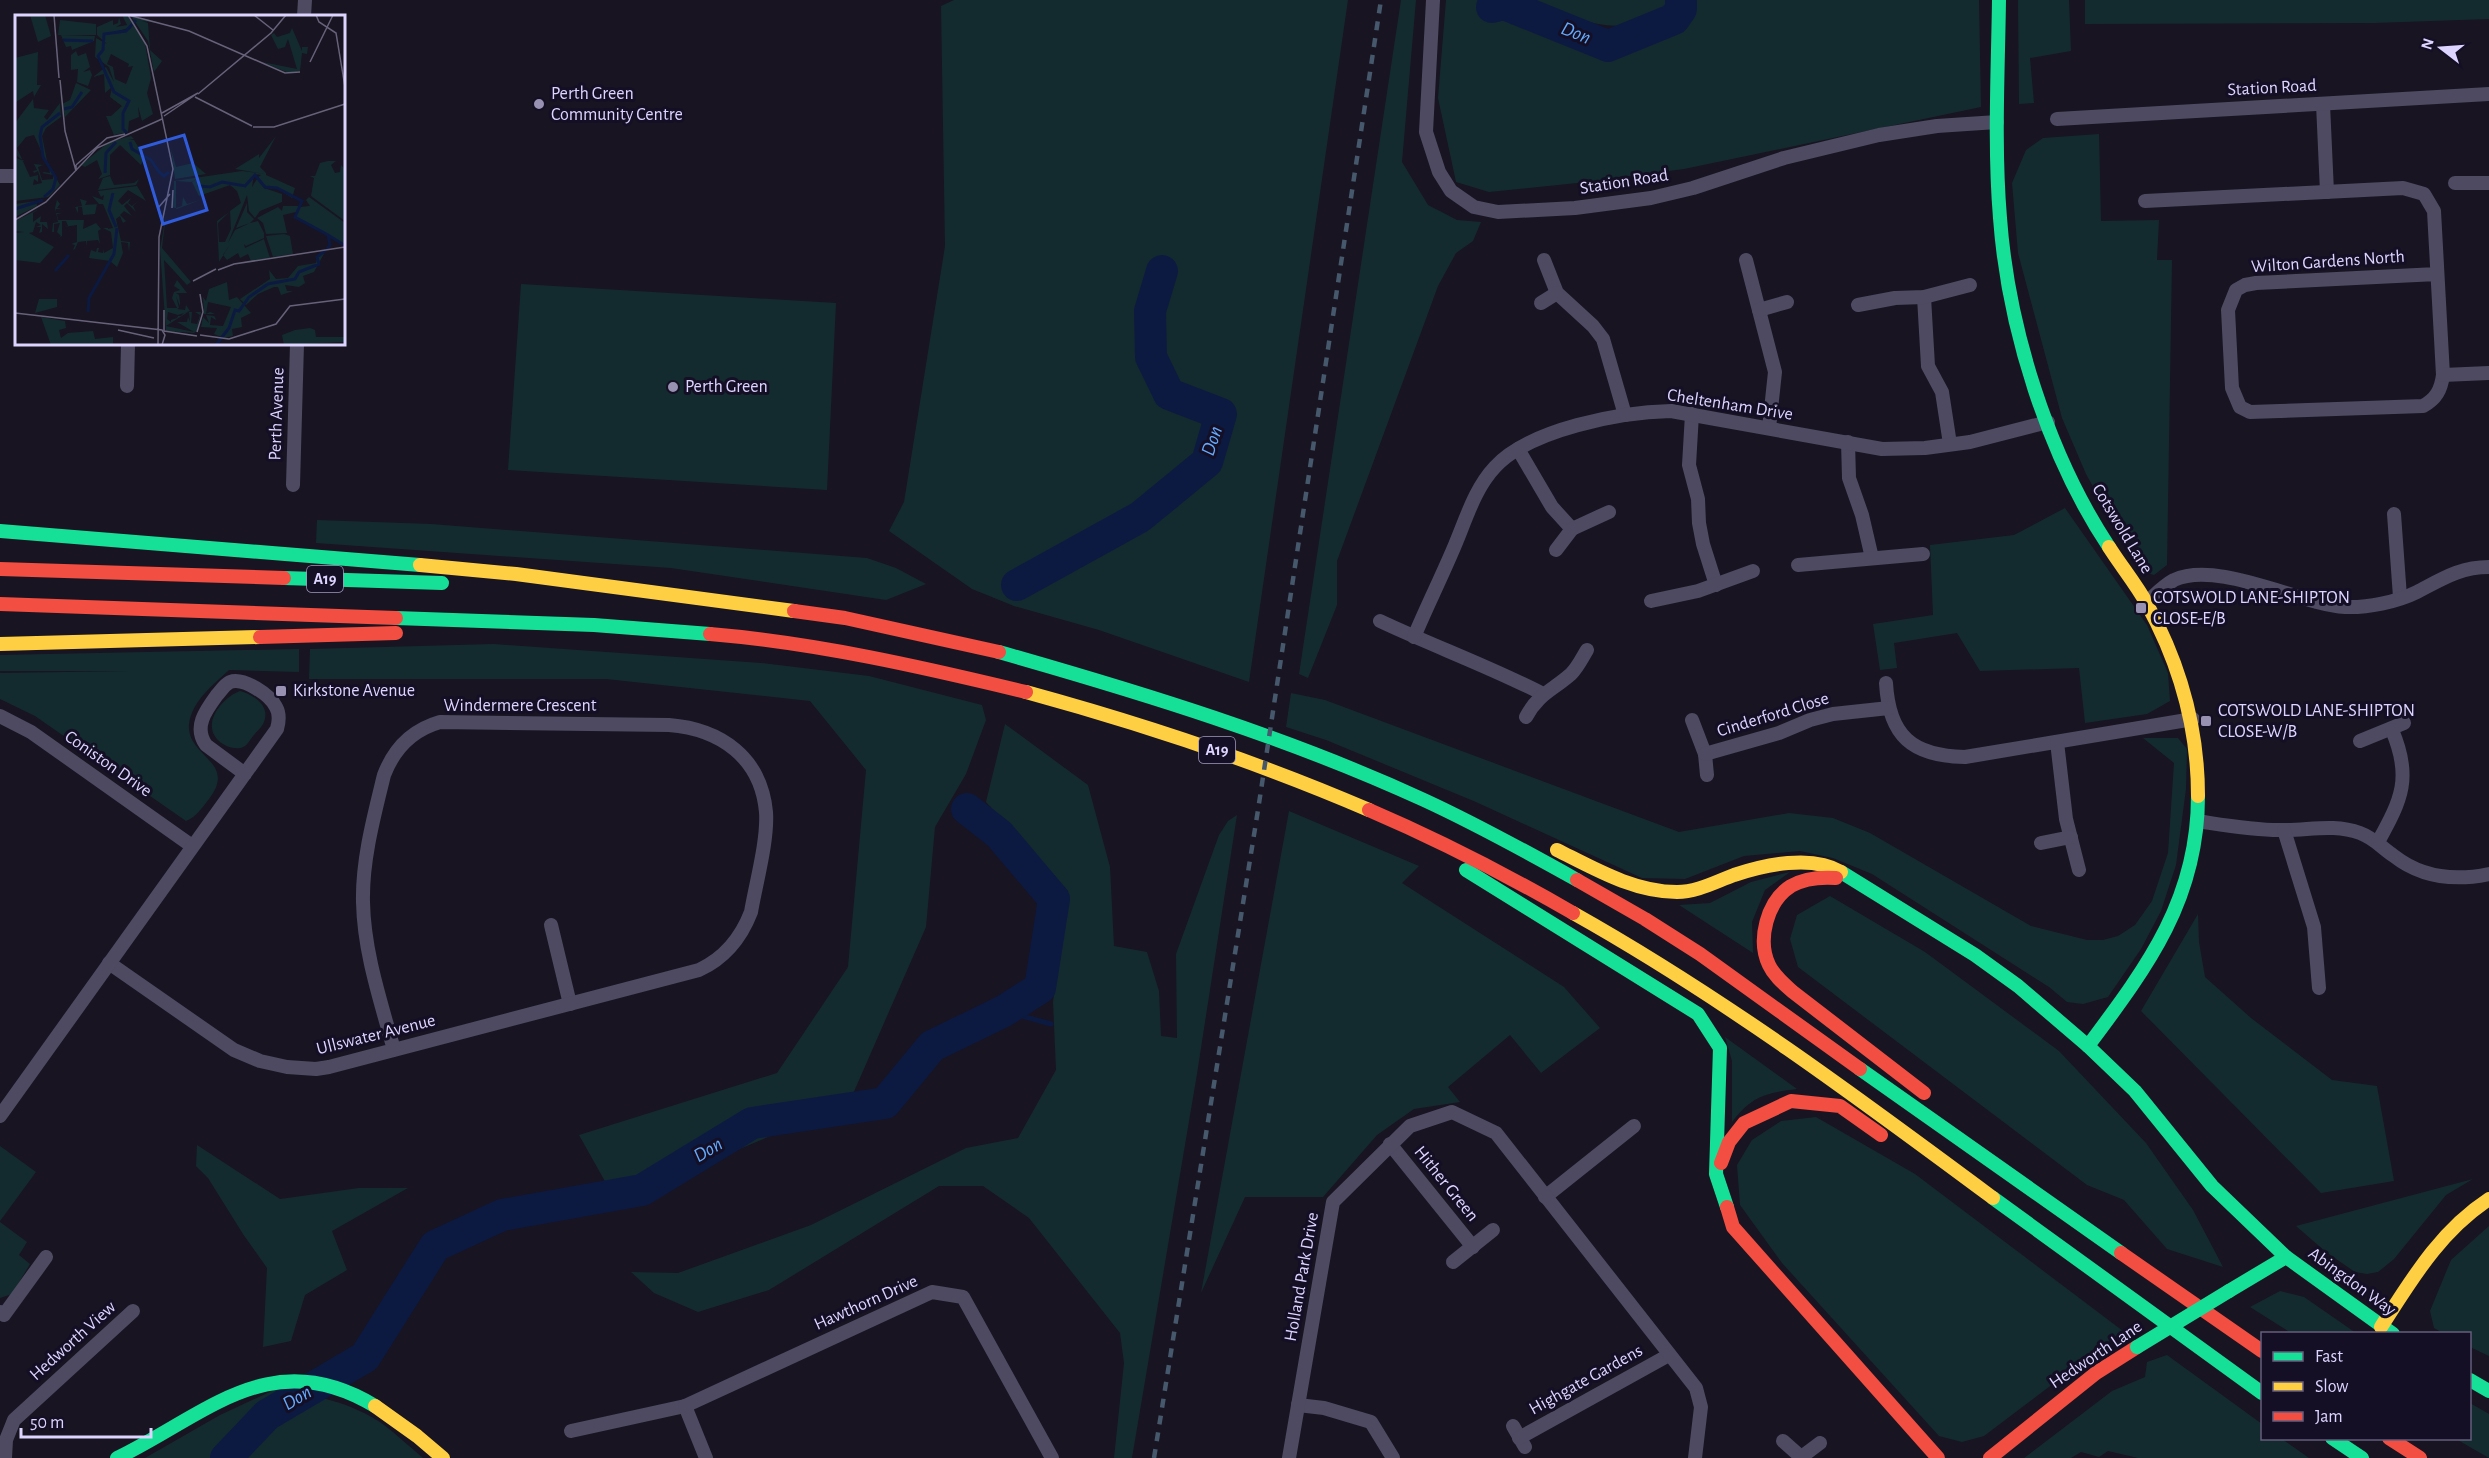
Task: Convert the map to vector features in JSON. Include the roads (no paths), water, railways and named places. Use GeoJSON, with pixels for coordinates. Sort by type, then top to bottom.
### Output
{"type":"FeatureCollection","features":[{"type":"Feature","properties":{"kind":"main road","name":"Cotswold Lane"},"geometry":{"type":"LineString","coordinates":[[1999,0],[1997,122],[2000,219],[2008,275],[2024,351],[2048,422],[2083,503],[2104,541],[2146,603],[2174,656],[2193,719],[2198,757],[2198,821],[2180,899],[2162,939],[2138,979],[2088,1046]]}},
{"type":"Feature","properties":{"kind":"main road"},"geometry":{"type":"LineString","coordinates":[[0,531],[353,558],[516,574],[649,593]]}},
{"type":"Feature","properties":{"kind":"main road","name":"A19"},"geometry":{"type":"LineString","coordinates":[[0,569],[452,584]]}},
{"type":"Feature","properties":{"kind":"main road","name":"A19"},"geometry":{"type":"LineString","coordinates":[[487,585],[649,593],[845,618],[977,646],[1126,688],[1243,728],[1424,800],[1544,861],[1645,919],[1700,954],[2261,1350]]}},
{"type":"Feature","properties":{"kind":"main road","name":"A19"},"geometry":{"type":"LineString","coordinates":[[0,604],[594,625],[766,639],[919,666],[1028,692],[1113,716],[1239,758],[1293,777],[1418,831],[1511,878],[1602,929],[1731,1009],[1828,1075],[2072,1257],[2261,1392]]}},
{"type":"Feature","properties":{"kind":"main road"},"geometry":{"type":"LineString","coordinates":[[0,644],[310,637],[594,625]]}},
{"type":"Feature","properties":{"kind":"main road"},"geometry":{"type":"LineString","coordinates":[[1424,800],[1468,804]]}},
{"type":"Feature","properties":{"kind":"main road"},"geometry":{"type":"LineString","coordinates":[[1418,831],[1474,877],[1698,1014],[1720,1048],[1716,1174],[1733,1227],[1938,1458]]}},
{"type":"Feature","properties":{"kind":"main road"},"geometry":{"type":"LineString","coordinates":[[1540,841],[1602,873],[1628,884],[1652,890],[1678,892],[1690,890],[1768,865],[1807,862],[1833,867],[1855,879],[1975,955],[2018,987],[2088,1046],[2135,1091],[2212,1186],[2286,1257]]}},
{"type":"Feature","properties":{"kind":"main road"},"geometry":{"type":"LineString","coordinates":[[1855,879],[1822,877],[1804,880],[1788,888],[1775,901],[1765,923],[1762,947],[1770,968],[1790,989],[1927,1095],[1953,1134]]}},
{"type":"Feature","properties":{"kind":"main road"},"geometry":{"type":"LineString","coordinates":[[1716,1174],[1729,1142],[1744,1123],[1791,1101],[1839,1106],[1896,1145]]}},
{"type":"Feature","properties":{"kind":"main road"},"geometry":{"type":"LineString","coordinates":[[1924,1164],[1980,1203],[2072,1257]]}},
{"type":"Feature","properties":{"kind":"main road"},"geometry":{"type":"LineString","coordinates":[[2387,1330],[2433,1248],[2457,1220],[2489,1199]]}},
{"type":"Feature","properties":{"kind":"main road","name":"Abingdon Way"},"geometry":{"type":"LineString","coordinates":[[2229,1291],[2286,1257],[2387,1330]]}},
{"type":"Feature","properties":{"kind":"main road","name":"Hedworth Lane"},"geometry":{"type":"LineString","coordinates":[[1990,1458],[2096,1373],[2229,1291]]}},
{"type":"Feature","properties":{"kind":"main road"},"geometry":{"type":"LineString","coordinates":[[117,1458],[138,1449],[216,1402],[246,1388],[270,1382],[289,1381],[319,1384],[349,1391],[387,1412],[443,1458]]}},
{"type":"Feature","properties":{"kind":"main road"},"geometry":{"type":"LineString","coordinates":[[2471,1381],[2489,1391]]}},
{"type":"Feature","properties":{"kind":"main road"},"geometry":{"type":"LineString","coordinates":[[2335,1440],[2362,1458]]}},
{"type":"Feature","properties":{"kind":"main road"},"geometry":{"type":"LineString","coordinates":[[2392,1440],[2420,1458]]}},
{"type":"Feature","properties":{"kind":"street"},"geometry":{"type":"LineString","coordinates":[[304,15],[305,0]]}},
{"type":"Feature","properties":{"kind":"street","name":"Station Road"},"geometry":{"type":"LineString","coordinates":[[1433,0],[1426,132],[1439,172],[1451,191],[1474,207],[1498,212],[1575,208],[1651,198],[1693,188],[1784,158],[1880,135],[1937,126],[1997,122]]}},
{"type":"Feature","properties":{"kind":"street","name":"Station Road"},"geometry":{"type":"LineString","coordinates":[[2057,119],[2489,94]]}},
{"type":"Feature","properties":{"kind":"street"},"geometry":{"type":"LineString","coordinates":[[2323,104],[2327,192]]}},
{"type":"Feature","properties":{"kind":"street"},"geometry":{"type":"LineString","coordinates":[[2455,183],[2489,183]]}},
{"type":"Feature","properties":{"kind":"street","name":"Wilton Gardens North"},"geometry":{"type":"LineString","coordinates":[[2145,201],[2403,188],[2424,194],[2434,211],[2443,375],[2438,394],[2432,401],[2422,405],[2250,412],[2240,407],[2232,388],[2228,310],[2236,290],[2245,285],[2437,274]]}},
{"type":"Feature","properties":{"kind":"street"},"geometry":{"type":"LineString","coordinates":[[1544,260],[1557,293],[1604,339],[1625,415]]}},
{"type":"Feature","properties":{"kind":"street"},"geometry":{"type":"LineString","coordinates":[[1746,260],[1775,372],[1769,428]]}},
{"type":"Feature","properties":{"kind":"street"},"geometry":{"type":"LineString","coordinates":[[1858,305],[1895,298],[1924,297],[1970,285]]}},
{"type":"Feature","properties":{"kind":"street"},"geometry":{"type":"LineString","coordinates":[[1541,303],[1557,293]]}},
{"type":"Feature","properties":{"kind":"street"},"geometry":{"type":"LineString","coordinates":[[1924,297],[1928,366],[1942,392],[1950,444]]}},
{"type":"Feature","properties":{"kind":"street"},"geometry":{"type":"LineString","coordinates":[[1759,309],[1787,302]]}},
{"type":"Feature","properties":{"kind":"street"},"geometry":{"type":"LineString","coordinates":[[127,386],[128,345]]}},
{"type":"Feature","properties":{"kind":"street","name":"Perth Avenue"},"geometry":{"type":"LineString","coordinates":[[293,485],[297,345]]}},
{"type":"Feature","properties":{"kind":"street"},"geometry":{"type":"LineString","coordinates":[[2443,375],[2489,373]]}},
{"type":"Feature","properties":{"kind":"street","name":"Cheltenham Drive"},"geometry":{"type":"LineString","coordinates":[[1414,637],[1476,496],[1495,467],[1518,450],[1575,426],[1647,412],[1692,414],[1882,449],[1950,444],[1998,436],[2048,422]]}},
{"type":"Feature","properties":{"kind":"street"},"geometry":{"type":"LineString","coordinates":[[1692,414],[1689,465],[1698,499],[1703,544],[1716,585]]}},
{"type":"Feature","properties":{"kind":"street"},"geometry":{"type":"LineString","coordinates":[[1848,442],[1849,478],[1862,515],[1872,558]]}},
{"type":"Feature","properties":{"kind":"street"},"geometry":{"type":"LineString","coordinates":[[1518,450],[1552,507],[1572,529]]}},
{"type":"Feature","properties":{"kind":"street"},"geometry":{"type":"LineString","coordinates":[[1556,550],[1572,529],[1609,512]]}},
{"type":"Feature","properties":{"kind":"street"},"geometry":{"type":"LineString","coordinates":[[2394,514],[2400,597]]}},
{"type":"Feature","properties":{"kind":"street"},"geometry":{"type":"LineString","coordinates":[[1798,565],[1923,554]]}},
{"type":"Feature","properties":{"kind":"street"},"geometry":{"type":"LineString","coordinates":[[2146,603],[2164,586],[2177,579],[2215,577],[2244,581],[2345,607],[2369,605],[2415,593],[2455,571],[2473,567],[2489,567]]}},
{"type":"Feature","properties":{"kind":"street"},"geometry":{"type":"LineString","coordinates":[[1652,601],[1716,585],[1753,571]]}},
{"type":"Feature","properties":{"kind":"street"},"geometry":{"type":"LineString","coordinates":[[1380,621],[1543,694]]}},
{"type":"Feature","properties":{"kind":"street"},"geometry":{"type":"LineString","coordinates":[[1526,717],[1543,694],[1570,674],[1587,650]]}},
{"type":"Feature","properties":{"kind":"street"},"geometry":{"type":"LineString","coordinates":[[0,1116],[192,846],[245,774],[277,729],[279,712],[276,705],[249,683],[238,681],[230,682],[223,687],[204,713],[201,721],[202,740],[245,774]]}},
{"type":"Feature","properties":{"kind":"street"},"geometry":{"type":"LineString","coordinates":[[1886,682],[1889,708],[1899,732],[1910,743],[1926,752],[1944,756],[1965,757],[2193,719]]}},
{"type":"Feature","properties":{"kind":"street","name":"Cinderford Close"},"geometry":{"type":"LineString","coordinates":[[1705,754],[1779,733],[1810,720],[1833,714],[1889,708]]}},
{"type":"Feature","properties":{"kind":"street","name":"Coniston Drive"},"geometry":{"type":"LineString","coordinates":[[0,716],[31,732],[192,846]]}},
{"type":"Feature","properties":{"kind":"street","name":"Cinderford Close"},"geometry":{"type":"LineString","coordinates":[[1692,720],[1705,754],[1707,775]]}},
{"type":"Feature","properties":{"kind":"street","name":"Windermere Crescent"},"geometry":{"type":"LineString","coordinates":[[394,1050],[370,960],[364,920],[363,883],[384,775],[390,759],[413,734],[426,726],[440,722],[686,726],[715,735],[729,744],[741,755],[758,782]]}},
{"type":"Feature","properties":{"kind":"street"},"geometry":{"type":"LineString","coordinates":[[2360,741],[2398,727],[2403,765],[2401,795],[2397,808],[2378,842]]}},
{"type":"Feature","properties":{"kind":"street"},"geometry":{"type":"LineString","coordinates":[[2057,742],[2066,819],[2079,870]]}},
{"type":"Feature","properties":{"kind":"street","name":"Ullswater Avenue"},"geometry":{"type":"LineString","coordinates":[[109,963],[234,1050],[260,1061],[287,1067],[316,1069],[329,1068],[699,970],[730,949],[745,927],[751,912],[766,812],[758,782]]}},
{"type":"Feature","properties":{"kind":"street"},"geometry":{"type":"LineString","coordinates":[[2198,821],[2284,830],[2324,826],[2342,828],[2361,833],[2378,842],[2393,856],[2423,872],[2458,879],[2489,874]]}},
{"type":"Feature","properties":{"kind":"street"},"geometry":{"type":"LineString","coordinates":[[2284,830],[2314,927],[2319,988]]}},
{"type":"Feature","properties":{"kind":"street"},"geometry":{"type":"LineString","coordinates":[[2041,843],[2070,837]]}},
{"type":"Feature","properties":{"kind":"street"},"geometry":{"type":"LineString","coordinates":[[551,925],[570,1004]]}},
{"type":"Feature","properties":{"kind":"street","name":"Holland Park Drive"},"geometry":{"type":"LineString","coordinates":[[1289,1458],[1333,1202],[1410,1126],[1452,1112],[1496,1133],[1696,1389],[1701,1407],[1695,1458]]}},
{"type":"Feature","properties":{"kind":"street"},"geometry":{"type":"LineString","coordinates":[[1545,1197],[1634,1126]]}},
{"type":"Feature","properties":{"kind":"street","name":"Hither Green"},"geometry":{"type":"LineString","coordinates":[[1390,1144],[1473,1247]]}},
{"type":"Feature","properties":{"kind":"street","name":"Hither Green"},"geometry":{"type":"LineString","coordinates":[[1453,1262],[1493,1230]]}},
{"type":"Feature","properties":{"kind":"street"},"geometry":{"type":"LineString","coordinates":[[0,1312],[4,1315],[46,1257]]}},
{"type":"Feature","properties":{"kind":"street","name":"Hawthorn Drive"},"geometry":{"type":"LineString","coordinates":[[571,1431],[686,1406],[932,1292],[963,1297],[1052,1458]]}},
{"type":"Feature","properties":{"kind":"street","name":"Hedworth View"},"geometry":{"type":"LineString","coordinates":[[5,1458],[6,1440],[14,1420],[133,1311]]}},
{"type":"Feature","properties":{"kind":"street","name":"Highgate Gardens"},"geometry":{"type":"LineString","coordinates":[[1519,1437],[1669,1355]]}},
{"type":"Feature","properties":{"kind":"street"},"geometry":{"type":"LineString","coordinates":[[1298,1405],[1324,1408],[1371,1422],[1393,1458]]}},
{"type":"Feature","properties":{"kind":"street"},"geometry":{"type":"LineString","coordinates":[[686,1406],[706,1458]]}},
{"type":"Feature","properties":{"kind":"street"},"geometry":{"type":"LineString","coordinates":[[1783,1441],[1800,1458],[1820,1443]]}},
{"type":"Feature","properties":{"kind":"waterway","name":"Don"},"geometry":{"type":"LineString","coordinates":[[1492,7],[1504,4],[1608,46],[1674,19],[1681,9],[1681,0]]}},
{"type":"Feature","properties":{"kind":"waterway","name":"Don"},"geometry":{"type":"LineString","coordinates":[[1017,585],[1140,517],[1207,462],[1221,414],[1169,394],[1151,357],[1150,311],[1162,271]]}},
{"type":"Feature","properties":{"kind":"waterway","name":"Don"},"geometry":{"type":"LineString","coordinates":[[226,1458],[267,1415],[365,1357],[435,1246],[502,1215],[642,1190],[752,1123],[885,1103],[932,1046],[1004,1011],[1040,988],[1054,899],[999,834],[967,809]]}},
{"type":"Feature","properties":{"kind":"waterway"},"geometry":{"type":"LineString","coordinates":[[1004,1011],[1051,1024]]}},
{"type":"Feature","properties":{"kind":"railway"},"geometry":{"type":"LineString","coordinates":[[1154,1458],[1258,810],[1381,0]]}},
{"type":"Feature","properties":{"kind":"place","name":"Perth Green Community Centre"},"geometry":{"type":"Point","coordinates":[539,104]}},
{"type":"Feature","properties":{"kind":"place","name":"Perth Green"},"geometry":{"type":"Point","coordinates":[673,387]}},
{"type":"Feature","properties":{"kind":"place","name":"COTSWOLD LANE-SHIPTON CLOSE-E/B"},"geometry":{"type":"Point","coordinates":[2141,608]}},
{"type":"Feature","properties":{"kind":"place","name":"Kirkstone Avenue"},"geometry":{"type":"Point","coordinates":[281,691]}},
{"type":"Feature","properties":{"kind":"place","name":"COTSWOLD LANE-SHIPTON CLOSE-W/B"},"geometry":{"type":"Point","coordinates":[2206,721]}}]}
